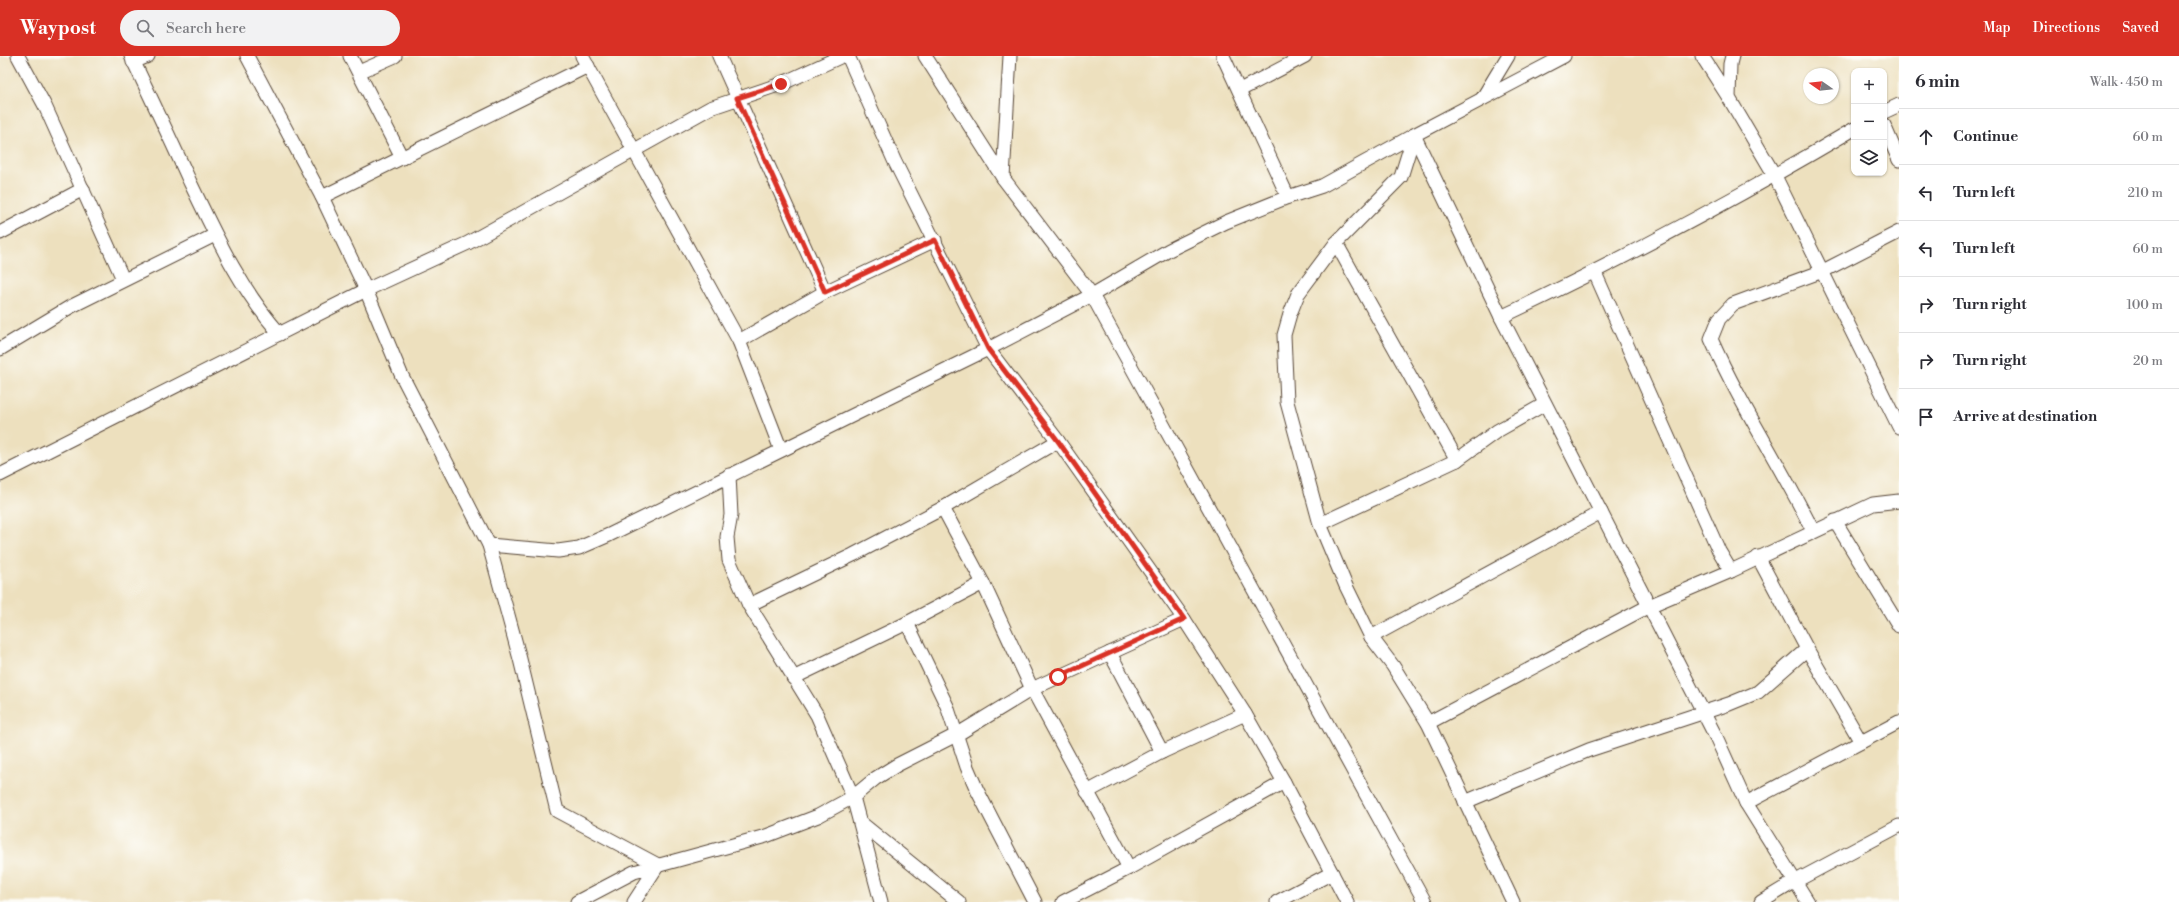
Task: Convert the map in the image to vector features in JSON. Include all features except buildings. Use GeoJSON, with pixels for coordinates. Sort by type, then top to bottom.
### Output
{"type":"FeatureCollection","features":[{"type":"Feature","properties":{"kind":"street"},"geometry":{"type":"LineString","coordinates":[[18,56],[45,106],[123,279]]}},
{"type":"Feature","properties":{"kind":"street"},"geometry":{"type":"LineString","coordinates":[[148,56],[132,59],[215,235],[250,296],[261,312],[280,334]]}},
{"type":"Feature","properties":{"kind":"street"},"geometry":{"type":"LineString","coordinates":[[247,56],[322,197],[366,290],[401,374],[489,545],[520,659],[557,811],[658,865]]}},
{"type":"Feature","properties":{"kind":"street"},"geometry":{"type":"LineString","coordinates":[[350,56],[402,158]]}},
{"type":"Feature","properties":{"kind":"street"},"geometry":{"type":"LineString","coordinates":[[359,72],[395,56]]}},
{"type":"Feature","properties":{"kind":"street"},"geometry":{"type":"LineString","coordinates":[[719,56],[825,292]]}},
{"type":"Feature","properties":{"kind":"street"},"geometry":{"type":"LineString","coordinates":[[0,475],[366,290],[468,243],[687,120],[737,98],[781,84],[842,56]]}},
{"type":"Feature","properties":{"kind":"street"},"geometry":{"type":"LineString","coordinates":[[848,56],[894,160],[988,349],[1058,441],[1184,619],[1245,714],[1284,782],[1347,902]]}},
{"type":"Feature","properties":{"kind":"street"},"geometry":{"type":"LineString","coordinates":[[925,56],[1003,178],[1092,295],[1425,902]]}},
{"type":"Feature","properties":{"kind":"street"},"geometry":{"type":"LineString","coordinates":[[1003,178],[1010,56]]}},
{"type":"Feature","properties":{"kind":"street"},"geometry":{"type":"LineString","coordinates":[[1223,56],[1240,90],[1288,197]]}},
{"type":"Feature","properties":{"kind":"street"},"geometry":{"type":"LineString","coordinates":[[1240,90],[1306,56]]}},
{"type":"Feature","properties":{"kind":"street"},"geometry":{"type":"LineString","coordinates":[[1481,100],[1508,56]]}},
{"type":"Feature","properties":{"kind":"street"},"geometry":{"type":"LineString","coordinates":[[489,545],[558,550],[578,548],[609,535],[988,349],[1092,295],[1169,250],[1226,222],[1288,197],[1322,186],[1414,135],[1564,56]]}},
{"type":"Feature","properties":{"kind":"street"},"geometry":{"type":"LineString","coordinates":[[1702,56],[1729,98],[1775,176],[1899,427]]}},
{"type":"Feature","properties":{"kind":"street"},"geometry":{"type":"LineString","coordinates":[[1729,98],[1730,64],[1732,56]]}},
{"type":"Feature","properties":{"kind":"street"},"geometry":{"type":"LineString","coordinates":[[322,197],[402,158],[585,61],[739,341],[781,450]]}},
{"type":"Feature","properties":{"kind":"street"},"geometry":{"type":"LineString","coordinates":[[1887,111],[1899,105]]}},
{"type":"Feature","properties":{"kind":"street"},"geometry":{"type":"LineString","coordinates":[[1501,317],[1595,273],[1775,176],[1851,131]]}},
{"type":"Feature","properties":{"kind":"street"},"geometry":{"type":"LineString","coordinates":[[1887,133],[1899,160]]}},
{"type":"Feature","properties":{"kind":"street"},"geometry":{"type":"LineString","coordinates":[[1414,135],[1401,177],[1336,243],[1298,294],[1284,335],[1288,402],[1320,524],[1371,637],[1393,666],[1428,723],[1513,902]]}},
{"type":"Feature","properties":{"kind":"street"},"geometry":{"type":"LineString","coordinates":[[1414,135],[1501,317],[1649,606],[1746,802],[1794,882],[1808,902]]}},
{"type":"Feature","properties":{"kind":"street"},"geometry":{"type":"LineString","coordinates":[[0,233],[83,189]]}},
{"type":"Feature","properties":{"kind":"street"},"geometry":{"type":"LineString","coordinates":[[1813,531],[1788,481],[1726,373],[1711,339],[1719,319],[1734,304],[1766,294],[1823,271],[1899,232]]}},
{"type":"Feature","properties":{"kind":"street"},"geometry":{"type":"LineString","coordinates":[[0,349],[70,306],[215,235]]}},
{"type":"Feature","properties":{"kind":"street"},"geometry":{"type":"LineString","coordinates":[[739,341],[825,292],[935,240]]}},
{"type":"Feature","properties":{"kind":"street"},"geometry":{"type":"LineString","coordinates":[[1336,243],[1457,460]]}},
{"type":"Feature","properties":{"kind":"street"},"geometry":{"type":"LineString","coordinates":[[1595,273],[1719,551],[1731,571]]}},
{"type":"Feature","properties":{"kind":"street"},"geometry":{"type":"LineString","coordinates":[[1320,524],[1457,460],[1497,431],[1545,404]]}},
{"type":"Feature","properties":{"kind":"street"},"geometry":{"type":"LineString","coordinates":[[749,605],[854,555],[943,508],[1058,441]]}},
{"type":"Feature","properties":{"kind":"street"},"geometry":{"type":"LineString","coordinates":[[730,475],[732,515],[727,537],[729,560],[749,605],[817,715],[853,797],[881,902]]}},
{"type":"Feature","properties":{"kind":"street"},"geometry":{"type":"LineString","coordinates":[[1428,723],[1649,606],[1731,571],[1873,504],[1899,501]]}},
{"type":"Feature","properties":{"kind":"street"},"geometry":{"type":"LineString","coordinates":[[943,508],[983,583],[1032,689],[1129,868]]}},
{"type":"Feature","properties":{"kind":"street"},"geometry":{"type":"LineString","coordinates":[[1371,637],[1601,512]]}},
{"type":"Feature","properties":{"kind":"street"},"geometry":{"type":"LineString","coordinates":[[1835,521],[1899,626]]}},
{"type":"Feature","properties":{"kind":"street"},"geometry":{"type":"LineString","coordinates":[[1758,557],[1807,649],[1861,742]]}},
{"type":"Feature","properties":{"kind":"street"},"geometry":{"type":"LineString","coordinates":[[793,678],[907,623],[983,583]]}},
{"type":"Feature","properties":{"kind":"street"},"geometry":{"type":"LineString","coordinates":[[577,902],[634,872],[766,836],[818,816],[853,797],[876,778],[897,765],[958,734],[1032,689],[1184,619]]}},
{"type":"Feature","properties":{"kind":"street"},"geometry":{"type":"LineString","coordinates":[[907,623],[944,700],[958,734],[965,762],[977,790],[1035,902]]}},
{"type":"Feature","properties":{"kind":"street"},"geometry":{"type":"LineString","coordinates":[[1465,802],[1589,750],[1758,692],[1807,649]]}},
{"type":"Feature","properties":{"kind":"street"},"geometry":{"type":"LineString","coordinates":[[1110,653],[1162,752]]}},
{"type":"Feature","properties":{"kind":"street"},"geometry":{"type":"LineString","coordinates":[[1087,792],[1162,752],[1245,714]]}},
{"type":"Feature","properties":{"kind":"street"},"geometry":{"type":"LineString","coordinates":[[1746,802],[1899,722]]}},
{"type":"Feature","properties":{"kind":"street"},"geometry":{"type":"LineString","coordinates":[[1063,902],[1129,868],[1284,782]]}},
{"type":"Feature","properties":{"kind":"street"},"geometry":{"type":"LineString","coordinates":[[860,822],[959,902]]}},
{"type":"Feature","properties":{"kind":"street"},"geometry":{"type":"LineString","coordinates":[[1760,902],[1794,882],[1899,826]]}},
{"type":"Feature","properties":{"kind":"street"},"geometry":{"type":"LineString","coordinates":[[634,902],[658,865]]}},
{"type":"Feature","properties":{"kind":"street"},"geometry":{"type":"LineString","coordinates":[[1277,902],[1332,873]]}},
{"type":"Feature","properties":{"kind":"route"},"geometry":{"type":"LineString","coordinates":[[781,84],[737,98],[825,292],[935,240],[988,349],[1058,441],[1184,619],[1058,677]]}}]}
